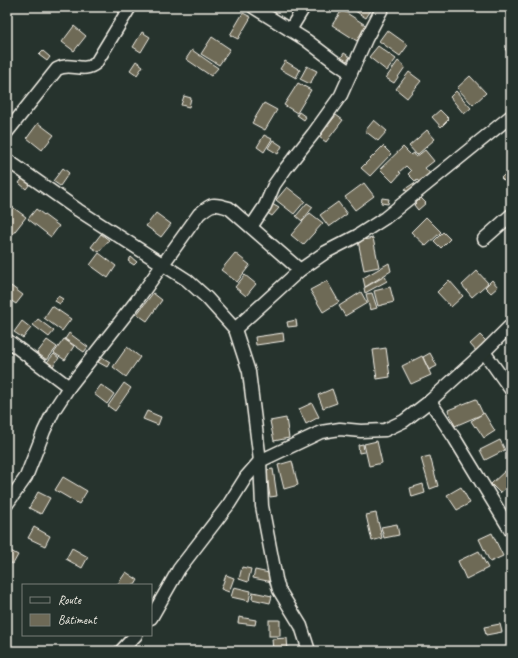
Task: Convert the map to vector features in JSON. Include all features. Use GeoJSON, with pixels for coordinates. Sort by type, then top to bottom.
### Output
{"type":"FeatureCollection","features":[{"type":"Feature","properties":{"kind":"street"},"geometry":{"type":"LineString","coordinates":[[7,132],[57,69],[62,66],[88,68],[96,63],[130,7]]}},
{"type":"Feature","properties":{"kind":"street"},"geometry":{"type":"LineString","coordinates":[[254,7],[351,72]]}},
{"type":"Feature","properties":{"kind":"street"},"geometry":{"type":"LineString","coordinates":[[290,30],[304,7]]}},
{"type":"Feature","properties":{"kind":"street"},"geometry":{"type":"LineString","coordinates":[[251,227],[265,206],[274,185],[341,95],[383,7]]}},
{"type":"Feature","properties":{"kind":"street"},"geometry":{"type":"LineString","coordinates":[[235,329],[300,270],[326,252],[357,236],[384,218],[511,116]]}},
{"type":"Feature","properties":{"kind":"street"},"geometry":{"type":"LineString","coordinates":[[7,160],[78,210],[163,263],[187,280],[207,298],[235,329],[249,372],[260,461],[262,506],[276,579],[279,590],[301,626],[309,651]]}},
{"type":"Feature","properties":{"kind":"street"},"geometry":{"type":"LineString","coordinates":[[7,504],[26,477],[54,410],[69,387],[133,306],[200,214],[209,205],[218,204],[229,208],[300,270]]}},
{"type":"Feature","properties":{"kind":"street"},"geometry":{"type":"LineString","coordinates":[[484,239],[511,215]]}},
{"type":"Feature","properties":{"kind":"street"},"geometry":{"type":"LineString","coordinates":[[152,616],[179,569],[229,504],[246,477],[260,461],[321,432],[340,429],[361,431],[385,430],[404,421],[430,401],[484,352],[511,325]]}},
{"type":"Feature","properties":{"kind":"street"},"geometry":{"type":"LineString","coordinates":[[7,340],[69,387]]}},
{"type":"Feature","properties":{"kind":"street"},"geometry":{"type":"LineString","coordinates":[[484,352],[511,390]]}},
{"type":"Feature","properties":{"kind":"street"},"geometry":{"type":"LineString","coordinates":[[430,401],[511,531]]}},
{"type":"Feature","properties":{"kind":"street"},"geometry":{"type":"LineString","coordinates":[[122,651],[135,636]]}},
{"type":"Feature","properties":{"kind":"building"},"geometry":{"type":"Polygon","coordinates":[[[349,7],[373,7],[366,18],[349,7]]]}},
{"type":"Feature","properties":{"kind":"building"},"geometry":{"type":"Polygon","coordinates":[[[502,7],[511,7],[511,18],[502,7]]]}},
{"type":"Feature","properties":{"kind":"building"},"geometry":{"type":"Polygon","coordinates":[[[342,10],[367,26],[357,41],[332,25],[342,10]]]}},
{"type":"Feature","properties":{"kind":"building"},"geometry":{"type":"Polygon","coordinates":[[[243,13],[251,17],[238,39],[230,35],[243,13]]]}},
{"type":"Feature","properties":{"kind":"building"},"geometry":{"type":"Polygon","coordinates":[[[74,26],[86,36],[74,51],[62,42],[74,26]]]}},
{"type":"Feature","properties":{"kind":"building"},"geometry":{"type":"Polygon","coordinates":[[[387,30],[408,45],[400,56],[379,41],[387,30]]]}},
{"type":"Feature","properties":{"kind":"building"},"geometry":{"type":"Polygon","coordinates":[[[142,32],[150,37],[141,52],[133,47],[142,32]]]}},
{"type":"Feature","properties":{"kind":"building"},"geometry":{"type":"Polygon","coordinates":[[[212,37],[230,49],[219,65],[201,54],[212,37]]]}},
{"type":"Feature","properties":{"kind":"building"},"geometry":{"type":"Polygon","coordinates":[[[511,44],[511,56],[505,49],[511,44]]]}},
{"type":"Feature","properties":{"kind":"building"},"geometry":{"type":"Polygon","coordinates":[[[378,46],[396,59],[387,71],[369,57],[378,46]]]}},
{"type":"Feature","properties":{"kind":"building"},"geometry":{"type":"Polygon","coordinates":[[[192,50],[218,68],[211,76],[186,59],[192,50]]]}},
{"type":"Feature","properties":{"kind":"building"},"geometry":{"type":"Polygon","coordinates":[[[43,51],[50,57],[47,61],[39,55],[43,51]]]}},
{"type":"Feature","properties":{"kind":"building"},"geometry":{"type":"Polygon","coordinates":[[[344,53],[350,57],[347,61],[341,58],[344,53]]]}},
{"type":"Feature","properties":{"kind":"building"},"geometry":{"type":"Polygon","coordinates":[[[136,61],[143,66],[137,75],[130,70],[136,61]]]}},
{"type":"Feature","properties":{"kind":"building"},"geometry":{"type":"Polygon","coordinates":[[[285,61],[300,70],[296,78],[280,69],[285,61]]]}},
{"type":"Feature","properties":{"kind":"building"},"geometry":{"type":"Polygon","coordinates":[[[398,61],[405,67],[394,83],[386,78],[398,61]]]}},
{"type":"Feature","properties":{"kind":"building"},"geometry":{"type":"Polygon","coordinates":[[[307,66],[317,71],[310,84],[300,79],[307,66]]]}},
{"type":"Feature","properties":{"kind":"building"},"geometry":{"type":"Polygon","coordinates":[[[409,72],[421,81],[407,98],[396,89],[409,72]]]}},
{"type":"Feature","properties":{"kind":"building"},"geometry":{"type":"Polygon","coordinates":[[[470,76],[486,93],[473,105],[457,88],[470,76]]]}},
{"type":"Feature","properties":{"kind":"building"},"geometry":{"type":"Polygon","coordinates":[[[298,83],[311,90],[297,113],[284,105],[298,83]]]}},
{"type":"Feature","properties":{"kind":"building"},"geometry":{"type":"Polygon","coordinates":[[[456,91],[471,108],[464,114],[450,97],[456,91]]]}},
{"type":"Feature","properties":{"kind":"building"},"geometry":{"type":"Polygon","coordinates":[[[184,96],[191,98],[189,107],[181,105],[184,96]]]}},
{"type":"Feature","properties":{"kind":"building"},"geometry":{"type":"Polygon","coordinates":[[[264,103],[277,110],[265,130],[252,123],[264,103]]]}},
{"type":"Feature","properties":{"kind":"building"},"geometry":{"type":"Polygon","coordinates":[[[440,110],[449,119],[441,127],[432,117],[440,110]]]}},
{"type":"Feature","properties":{"kind":"building"},"geometry":{"type":"Polygon","coordinates":[[[299,112],[306,117],[304,120],[297,115],[299,112]]]}},
{"type":"Feature","properties":{"kind":"building"},"geometry":{"type":"Polygon","coordinates":[[[336,115],[343,120],[326,142],[319,137],[336,115]]]}},
{"type":"Feature","properties":{"kind":"building"},"geometry":{"type":"Polygon","coordinates":[[[374,120],[387,131],[378,141],[365,131],[374,120]]]}},
{"type":"Feature","properties":{"kind":"building"},"geometry":{"type":"Polygon","coordinates":[[[38,123],[54,135],[42,150],[27,138],[38,123]]]}},
{"type":"Feature","properties":{"kind":"building"},"geometry":{"type":"Polygon","coordinates":[[[427,130],[435,139],[417,155],[409,146],[427,130]]]}},
{"type":"Feature","properties":{"kind":"building"},"geometry":{"type":"Polygon","coordinates":[[[264,135],[272,139],[264,152],[257,147],[264,135]]]}},
{"type":"Feature","properties":{"kind":"building"},"geometry":{"type":"Polygon","coordinates":[[[273,140],[282,146],[278,154],[268,148],[273,140]]]}},
{"type":"Feature","properties":{"kind":"building"},"geometry":{"type":"Polygon","coordinates":[[[383,146],[391,154],[370,176],[361,168],[383,146]]]}},
{"type":"Feature","properties":{"kind":"building"},"geometry":{"type":"Polygon","coordinates":[[[403,147],[411,155],[414,153],[416,157],[425,150],[434,161],[425,168],[433,177],[423,185],[417,180],[416,182],[408,174],[411,171],[406,166],[399,172],[401,173],[393,182],[380,169],[403,147]]]}},
{"type":"Feature","properties":{"kind":"building"},"geometry":{"type":"Polygon","coordinates":[[[63,168],[69,173],[60,186],[53,181],[63,168]]]}},
{"type":"Feature","properties":{"kind":"building"},"geometry":{"type":"Polygon","coordinates":[[[509,170],[511,172],[510,187],[501,178],[509,170]]]}},
{"type":"Feature","properties":{"kind":"building"},"geometry":{"type":"Polygon","coordinates":[[[23,178],[30,184],[26,189],[19,183],[23,178]]]}},
{"type":"Feature","properties":{"kind":"building"},"geometry":{"type":"Polygon","coordinates":[[[364,183],[374,196],[355,210],[345,197],[364,183]]]}},
{"type":"Feature","properties":{"kind":"building"},"geometry":{"type":"Polygon","coordinates":[[[414,183],[417,187],[408,193],[405,189],[414,183]]]}},
{"type":"Feature","properties":{"kind":"building"},"geometry":{"type":"Polygon","coordinates":[[[287,187],[305,201],[294,214],[276,200],[287,187]]]}},
{"type":"Feature","properties":{"kind":"building"},"geometry":{"type":"Polygon","coordinates":[[[382,198],[389,199],[388,204],[381,203],[382,198]]]}},
{"type":"Feature","properties":{"kind":"building"},"geometry":{"type":"Polygon","coordinates":[[[421,198],[426,203],[418,210],[414,205],[421,198]]]}},
{"type":"Feature","properties":{"kind":"building"},"geometry":{"type":"Polygon","coordinates":[[[338,202],[347,214],[329,227],[320,215],[338,202]]]}},
{"type":"Feature","properties":{"kind":"building"},"geometry":{"type":"Polygon","coordinates":[[[7,203],[26,217],[12,235],[7,231],[7,203]]]}},
{"type":"Feature","properties":{"kind":"building"},"geometry":{"type":"Polygon","coordinates":[[[307,203],[313,207],[302,221],[296,216],[307,203]]]}},
{"type":"Feature","properties":{"kind":"building"},"geometry":{"type":"Polygon","coordinates":[[[272,204],[279,208],[272,216],[266,212],[272,204]]]}},
{"type":"Feature","properties":{"kind":"building"},"geometry":{"type":"Polygon","coordinates":[[[36,209],[59,226],[51,237],[28,219],[36,209]]]}},
{"type":"Feature","properties":{"kind":"building"},"geometry":{"type":"Polygon","coordinates":[[[156,213],[171,224],[161,237],[146,226],[156,213]]]}},
{"type":"Feature","properties":{"kind":"building"},"geometry":{"type":"Polygon","coordinates":[[[310,213],[323,223],[303,245],[291,235],[310,213]]]}},
{"type":"Feature","properties":{"kind":"building"},"geometry":{"type":"Polygon","coordinates":[[[426,217],[441,232],[426,246],[411,232],[426,217]]]}},
{"type":"Feature","properties":{"kind":"building"},"geometry":{"type":"Polygon","coordinates":[[[443,232],[450,239],[441,248],[434,241],[443,232]]]}},
{"type":"Feature","properties":{"kind":"building"},"geometry":{"type":"Polygon","coordinates":[[[101,234],[109,240],[99,252],[91,247],[101,234]]]}},
{"type":"Feature","properties":{"kind":"building"},"geometry":{"type":"Polygon","coordinates":[[[373,238],[379,267],[364,270],[358,241],[373,238]]]}},
{"type":"Feature","properties":{"kind":"building"},"geometry":{"type":"Polygon","coordinates":[[[99,253],[116,266],[108,278],[90,265],[99,253]]]}},
{"type":"Feature","properties":{"kind":"building"},"geometry":{"type":"Polygon","coordinates":[[[235,253],[250,265],[237,282],[221,270],[235,253]]]}},
{"type":"Feature","properties":{"kind":"building"},"geometry":{"type":"Polygon","coordinates":[[[131,257],[137,262],[134,265],[128,261],[131,257]]]}},
{"type":"Feature","properties":{"kind":"building"},"geometry":{"type":"Polygon","coordinates":[[[389,263],[391,271],[365,287],[363,278],[389,263]]]}},
{"type":"Feature","properties":{"kind":"building"},"geometry":{"type":"Polygon","coordinates":[[[477,271],[488,283],[472,297],[462,285],[477,271]]]}},
{"type":"Feature","properties":{"kind":"building"},"geometry":{"type":"Polygon","coordinates":[[[245,275],[256,284],[246,296],[235,287],[245,275]]]}},
{"type":"Feature","properties":{"kind":"building"},"geometry":{"type":"Polygon","coordinates":[[[385,276],[387,281],[365,293],[364,288],[385,276]]]}},
{"type":"Feature","properties":{"kind":"building"},"geometry":{"type":"Polygon","coordinates":[[[449,280],[463,296],[451,307],[437,292],[449,280]]]}},
{"type":"Feature","properties":{"kind":"building"},"geometry":{"type":"Polygon","coordinates":[[[492,280],[498,287],[491,293],[485,287],[492,280]]]}},
{"type":"Feature","properties":{"kind":"building"},"geometry":{"type":"Polygon","coordinates":[[[327,281],[339,302],[323,312],[310,290],[327,281]]]}},
{"type":"Feature","properties":{"kind":"building"},"geometry":{"type":"Polygon","coordinates":[[[11,286],[23,295],[16,304],[7,298],[7,292],[11,286]]]}},
{"type":"Feature","properties":{"kind":"building"},"geometry":{"type":"Polygon","coordinates":[[[390,287],[394,302],[378,306],[374,291],[390,287]]]}},
{"type":"Feature","properties":{"kind":"building"},"geometry":{"type":"Polygon","coordinates":[[[361,292],[367,303],[345,316],[339,306],[361,292]]]}},
{"type":"Feature","properties":{"kind":"building"},"geometry":{"type":"Polygon","coordinates":[[[153,293],[162,300],[147,321],[137,314],[153,293]]]}},
{"type":"Feature","properties":{"kind":"building"},"geometry":{"type":"Polygon","coordinates":[[[372,293],[377,308],[370,310],[366,294],[372,293]]]}},
{"type":"Feature","properties":{"kind":"building"},"geometry":{"type":"Polygon","coordinates":[[[58,296],[63,299],[60,304],[55,301],[58,296]]]}},
{"type":"Feature","properties":{"kind":"building"},"geometry":{"type":"Polygon","coordinates":[[[52,306],[71,319],[62,331],[44,318],[52,306]]]}},
{"type":"Feature","properties":{"kind":"building"},"geometry":{"type":"Polygon","coordinates":[[[38,319],[54,331],[49,337],[33,325],[38,319]]]}},
{"type":"Feature","properties":{"kind":"building"},"geometry":{"type":"Polygon","coordinates":[[[296,320],[297,326],[288,327],[287,322],[296,320]]]}},
{"type":"Feature","properties":{"kind":"building"},"geometry":{"type":"Polygon","coordinates":[[[22,321],[31,328],[23,338],[14,332],[22,321]]]}},
{"type":"Feature","properties":{"kind":"building"},"geometry":{"type":"Polygon","coordinates":[[[69,333],[88,347],[84,352],[65,339],[69,333]]]}},
{"type":"Feature","properties":{"kind":"building"},"geometry":{"type":"Polygon","coordinates":[[[283,333],[284,341],[256,345],[255,337],[283,333]]]}},
{"type":"Feature","properties":{"kind":"building"},"geometry":{"type":"Polygon","coordinates":[[[480,335],[488,343],[477,352],[470,344],[480,335]]]}},
{"type":"Feature","properties":{"kind":"building"},"geometry":{"type":"Polygon","coordinates":[[[64,339],[74,346],[65,360],[54,353],[64,339]]]}},
{"type":"Feature","properties":{"kind":"building"},"geometry":{"type":"Polygon","coordinates":[[[47,340],[57,347],[47,360],[37,353],[47,340]]]}},
{"type":"Feature","properties":{"kind":"building"},"geometry":{"type":"Polygon","coordinates":[[[127,347],[140,357],[126,377],[113,367],[127,347]]]}},
{"type":"Feature","properties":{"kind":"building"},"geometry":{"type":"Polygon","coordinates":[[[386,348],[390,377],[377,379],[373,350],[386,348]]]}},
{"type":"Feature","properties":{"kind":"building"},"geometry":{"type":"Polygon","coordinates":[[[430,353],[437,366],[429,370],[423,357],[430,353]]]}},
{"type":"Feature","properties":{"kind":"building"},"geometry":{"type":"Polygon","coordinates":[[[54,354],[59,358],[53,366],[47,362],[54,354]]]}},
{"type":"Feature","properties":{"kind":"building"},"geometry":{"type":"Polygon","coordinates":[[[422,356],[431,375],[411,384],[402,366],[422,356]]]}},
{"type":"Feature","properties":{"kind":"building"},"geometry":{"type":"Polygon","coordinates":[[[102,357],[110,362],[107,367],[98,362],[102,357]]]}},
{"type":"Feature","properties":{"kind":"building"},"geometry":{"type":"Polygon","coordinates":[[[124,383],[131,388],[115,411],[108,406],[124,383]]]}},
{"type":"Feature","properties":{"kind":"building"},"geometry":{"type":"Polygon","coordinates":[[[101,385],[114,394],[107,404],[94,394],[101,385]]]}},
{"type":"Feature","properties":{"kind":"building"},"geometry":{"type":"Polygon","coordinates":[[[332,389],[337,403],[323,408],[318,395],[332,389]]]}},
{"type":"Feature","properties":{"kind":"building"},"geometry":{"type":"Polygon","coordinates":[[[476,399],[483,414],[455,426],[448,410],[476,399]]]}},
{"type":"Feature","properties":{"kind":"building"},"geometry":{"type":"Polygon","coordinates":[[[312,403],[319,417],[306,424],[299,409],[312,403]]]}},
{"type":"Feature","properties":{"kind":"building"},"geometry":{"type":"Polygon","coordinates":[[[147,411],[161,417],[158,425],[143,419],[147,411]]]}},
{"type":"Feature","properties":{"kind":"building"},"geometry":{"type":"Polygon","coordinates":[[[484,413],[495,431],[484,438],[471,421],[484,413]]]}},
{"type":"Feature","properties":{"kind":"building"},"geometry":{"type":"Polygon","coordinates":[[[286,418],[289,438],[274,441],[270,421],[286,418]]]}},
{"type":"Feature","properties":{"kind":"building"},"geometry":{"type":"Polygon","coordinates":[[[500,440],[505,450],[485,460],[480,450],[500,440]]]}},
{"type":"Feature","properties":{"kind":"building"},"geometry":{"type":"Polygon","coordinates":[[[377,441],[382,463],[369,466],[364,444],[377,441]]]}},
{"type":"Feature","properties":{"kind":"building"},"geometry":{"type":"Polygon","coordinates":[[[363,444],[364,452],[359,453],[358,445],[363,444]]]}},
{"type":"Feature","properties":{"kind":"building"},"geometry":{"type":"Polygon","coordinates":[[[430,456],[438,486],[430,489],[421,458],[430,456]]]}},
{"type":"Feature","properties":{"kind":"building"},"geometry":{"type":"Polygon","coordinates":[[[292,461],[298,485],[284,489],[278,465],[292,461]]]}},
{"type":"Feature","properties":{"kind":"building"},"geometry":{"type":"Polygon","coordinates":[[[273,469],[277,496],[270,497],[266,470],[273,469]]]}},
{"type":"Feature","properties":{"kind":"building"},"geometry":{"type":"Polygon","coordinates":[[[506,470],[511,475],[511,483],[500,493],[491,484],[506,470]]]}},
{"type":"Feature","properties":{"kind":"building"},"geometry":{"type":"Polygon","coordinates":[[[63,477],[87,491],[79,504],[55,490],[63,477]]]}},
{"type":"Feature","properties":{"kind":"building"},"geometry":{"type":"Polygon","coordinates":[[[423,484],[425,493],[412,497],[410,488],[423,484]]]}},
{"type":"Feature","properties":{"kind":"building"},"geometry":{"type":"Polygon","coordinates":[[[461,487],[470,503],[457,510],[447,495],[461,487]]]}},
{"type":"Feature","properties":{"kind":"building"},"geometry":{"type":"Polygon","coordinates":[[[38,492],[50,498],[41,514],[29,508],[38,492]]]}},
{"type":"Feature","properties":{"kind":"building"},"geometry":{"type":"Polygon","coordinates":[[[376,513],[382,538],[372,541],[366,515],[376,513]]]}},
{"type":"Feature","properties":{"kind":"building"},"geometry":{"type":"Polygon","coordinates":[[[397,524],[399,535],[384,538],[381,527],[397,524]]]}},
{"type":"Feature","properties":{"kind":"building"},"geometry":{"type":"Polygon","coordinates":[[[34,527],[50,536],[45,546],[28,538],[34,527]]]}},
{"type":"Feature","properties":{"kind":"building"},"geometry":{"type":"Polygon","coordinates":[[[492,533],[503,556],[490,562],[479,539],[492,533]]]}},
{"type":"Feature","properties":{"kind":"building"},"geometry":{"type":"Polygon","coordinates":[[[72,548],[88,557],[82,568],[66,559],[72,548]]]}},
{"type":"Feature","properties":{"kind":"building"},"geometry":{"type":"Polygon","coordinates":[[[7,549],[18,555],[13,564],[7,561],[7,549]]]}},
{"type":"Feature","properties":{"kind":"building"},"geometry":{"type":"Polygon","coordinates":[[[479,551],[488,568],[466,579],[458,561],[479,551]]]}},
{"type":"Feature","properties":{"kind":"building"},"geometry":{"type":"Polygon","coordinates":[[[242,567],[251,569],[248,582],[239,579],[242,567]]]}},
{"type":"Feature","properties":{"kind":"building"},"geometry":{"type":"Polygon","coordinates":[[[255,570],[274,574],[272,582],[253,578],[255,570]]]}},
{"type":"Feature","properties":{"kind":"building"},"geometry":{"type":"Polygon","coordinates":[[[126,572],[138,580],[136,584],[118,584],[126,572]]]}},
{"type":"Feature","properties":{"kind":"building"},"geometry":{"type":"Polygon","coordinates":[[[226,575],[234,578],[229,592],[221,589],[226,575]]]}},
{"type":"Feature","properties":{"kind":"building"},"geometry":{"type":"Polygon","coordinates":[[[234,587],[251,591],[249,601],[231,597],[234,587]]]}},
{"type":"Feature","properties":{"kind":"building"},"geometry":{"type":"Polygon","coordinates":[[[253,592],[272,596],[270,603],[252,599],[253,592]]]}},
{"type":"Feature","properties":{"kind":"building"},"geometry":{"type":"Polygon","coordinates":[[[239,617],[256,620],[255,625],[238,623],[239,617]]]}},
{"type":"Feature","properties":{"kind":"building"},"geometry":{"type":"Polygon","coordinates":[[[269,620],[280,620],[280,636],[269,636],[269,620]]]}},
{"type":"Feature","properties":{"kind":"building"},"geometry":{"type":"Polygon","coordinates":[[[500,624],[502,632],[486,635],[484,627],[500,624]]]}},
{"type":"Feature","properties":{"kind":"building"},"geometry":{"type":"Polygon","coordinates":[[[287,638],[288,651],[273,651],[272,639],[287,638]]]}}]}
